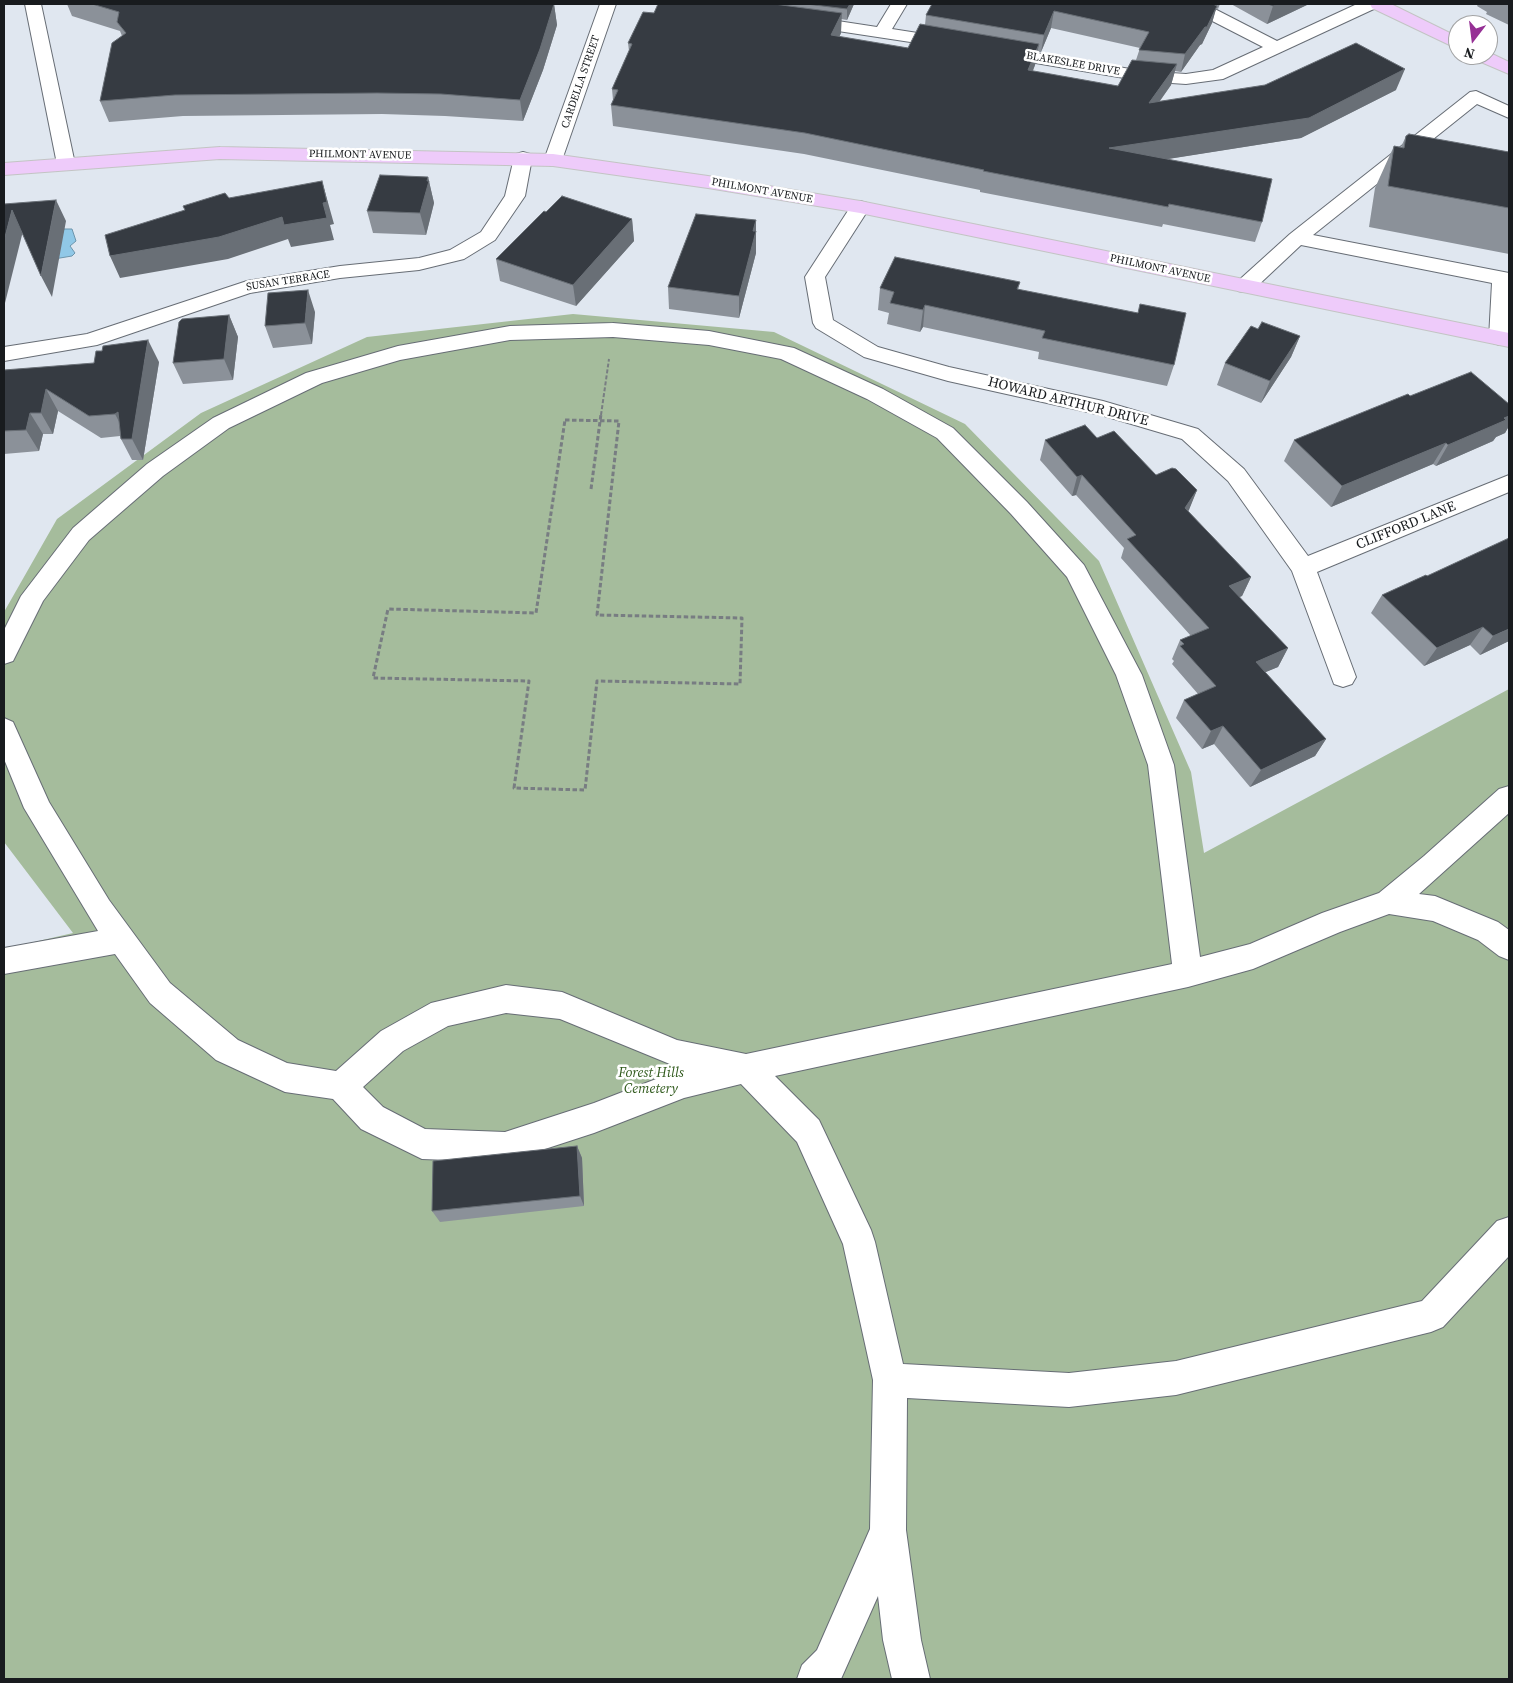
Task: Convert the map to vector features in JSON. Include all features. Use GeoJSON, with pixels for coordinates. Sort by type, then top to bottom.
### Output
{"type":"FeatureCollection","features":[{"type":"Feature","properties":{"kind":"main road"},"geometry":{"type":"LineString","coordinates":[[1378,4],[1448,39]]}},
{"type":"Feature","properties":{"kind":"main road","name":"PHILMONT AVENUE"},"geometry":{"type":"LineString","coordinates":[[4,169],[220,153],[553,160],[708,182],[860,207],[1504,339]]}},
{"type":"Feature","properties":{"kind":"street"},"geometry":{"type":"LineString","coordinates":[[33,4],[66,164]]}},
{"type":"Feature","properties":{"kind":"street","name":"CARDELLA STREET"},"geometry":{"type":"LineString","coordinates":[[553,160],[608,4]]}},
{"type":"Feature","properties":{"kind":"street"},"geometry":{"type":"LineString","coordinates":[[882,32],[899,4]]}},
{"type":"Feature","properties":{"kind":"street"},"geometry":{"type":"LineString","coordinates":[[1192,4],[1276,47]]}},
{"type":"Feature","properties":{"kind":"street","name":"BLAKESLEE DRIVE"},"geometry":{"type":"LineString","coordinates":[[988,50],[1142,76],[1186,78],[1217,75],[1370,4]]}},
{"type":"Feature","properties":{"kind":"street"},"geometry":{"type":"LineString","coordinates":[[787,19],[968,46]]}},
{"type":"Feature","properties":{"kind":"street"},"geometry":{"type":"LineString","coordinates":[[1245,286],[1297,238],[1476,96],[1509,113]]}},
{"type":"Feature","properties":{"kind":"street"},"geometry":{"type":"LineString","coordinates":[[1399,157],[1427,162]]}},
{"type":"Feature","properties":{"kind":"street","name":"SUSAN TERRACE"},"geometry":{"type":"LineString","coordinates":[[4,354],[90,340],[247,287],[340,272],[419,264],[457,255],[488,236],[515,196],[523,158]]}},
{"type":"Feature","properties":{"kind":"street","name":"HOWARD ARTHUR DRIVE"},"geometry":{"type":"LineString","coordinates":[[860,207],[815,277],[822,323],[871,352],[948,374],[1103,408],[1190,434],[1236,475],[1303,568],[1343,677]]}},
{"type":"Feature","properties":{"kind":"street"},"geometry":{"type":"LineString","coordinates":[[1297,238],[1506,279],[1504,339]]}},
{"type":"Feature","properties":{"kind":"street"},"geometry":{"type":"LineString","coordinates":[[4,654],[33,596],[81,534],[155,470],[220,423],[314,378],[398,353],[510,333],[613,330],[710,338],[786,353],[875,394],[945,434],[1020,508],[1076,571],[1129,674],[1161,766],[1188,974]]}},
{"type":"Feature","properties":{"kind":"street","name":"CLIFFORD LANE"},"geometry":{"type":"LineString","coordinates":[[1303,568],[1509,483]]}},
{"type":"Feature","properties":{"kind":"street"},"geometry":{"type":"LineString","coordinates":[[4,729],[38,808],[99,909],[160,993],[227,1050],[285,1077],[341,1086],[372,1118],[422,1144],[505,1147],[594,1118],[684,1083],[746,1068],[1188,974],[1253,956],[1332,922],[1390,902],[1509,797]]}},
{"type":"Feature","properties":{"kind":"street"},"geometry":{"type":"LineString","coordinates":[[1390,902],[1435,909],[1488,931],[1509,947]]}},
{"type":"Feature","properties":{"kind":"street"},"geometry":{"type":"LineString","coordinates":[[4,960],[121,940]]}},
{"type":"Feature","properties":{"kind":"street"},"geometry":{"type":"LineString","coordinates":[[341,1086],[392,1042],[442,1014],[506,999],[562,1006],[676,1054],[746,1068],[808,1131],[859,1242],[890,1380],[888,1530],[902,1640],[911,1679]]}},
{"type":"Feature","properties":{"kind":"street"},"geometry":{"type":"LineString","coordinates":[[890,1380],[1070,1390],[1186,1376],[1431,1315],[1509,1233]]}},
{"type":"Feature","properties":{"kind":"street"},"geometry":{"type":"LineString","coordinates":[[816,1679],[830,1663],[888,1530]]}},
{"type":"Feature","properties":{"kind":"path"},"geometry":{"type":"LineString","coordinates":[[591,490],[613,330]]}},
{"type":"Feature","properties":{"kind":"path"},"geometry":{"type":"LineString","coordinates":[[565,420],[599,421],[619,421],[597,614],[742,618],[740,684],[597,681],[585,790],[514,788],[529,681],[373,678],[388,609],[536,612],[565,420]]}},
{"type":"Feature","properties":{"kind":"green space","name":"Forest Hills Cemetery"},"geometry":{"type":"Polygon","coordinates":[[[573,314],[774,332],[965,424],[1099,561],[1191,772],[1204,853],[1509,689],[1509,1679],[4,1679],[4,949],[73,933],[4,842],[4,612],[57,519],[201,413],[367,337],[573,314]]]}},
{"type":"Feature","properties":{"kind":"water"},"geometry":{"type":"Polygon","coordinates":[[[64,229],[72,229],[76,241],[70,246],[75,253],[72,256],[54,259],[64,229]]]}},
{"type":"Feature","properties":{"kind":"building"},"geometry":{"type":"Polygon","coordinates":[[[92,4],[554,4],[540,49],[520,100],[441,94],[377,93],[175,95],[100,101],[112,43],[126,33],[117,22],[119,12],[92,4]]]}},
{"type":"Feature","properties":{"kind":"building"},"geometry":{"type":"Polygon","coordinates":[[[658,4],[774,4],[842,13],[831,35],[908,48],[920,24],[1039,44],[1028,70],[1118,86],[1132,60],[1177,64],[1149,103],[1265,85],[1356,43],[1405,69],[1309,118],[1109,148],[1272,179],[1262,222],[1169,204],[1168,207],[983,171],[805,133],[611,105],[618,90],[612,89],[632,44],[628,43],[643,12],[654,13],[658,4]]]}},
{"type":"Feature","properties":{"kind":"building"},"geometry":{"type":"Polygon","coordinates":[[[806,4],[850,4],[847,9],[806,4]]]}},
{"type":"Feature","properties":{"kind":"building"},"geometry":{"type":"Polygon","coordinates":[[[932,4],[1213,4],[1217,6],[1207,27],[1205,27],[1185,54],[1139,50],[1149,32],[1054,11],[1044,35],[926,15],[932,4]]]}},
{"type":"Feature","properties":{"kind":"building"},"geometry":{"type":"Polygon","coordinates":[[[1409,134],[1509,152],[1509,208],[1388,186],[1394,146],[1404,148],[1406,136],[1409,134]]]}},
{"type":"Feature","properties":{"kind":"building"},"geometry":{"type":"Polygon","coordinates":[[[380,175],[428,177],[427,181],[429,181],[420,213],[367,211],[380,175]]]}},
{"type":"Feature","properties":{"kind":"building"},"geometry":{"type":"Polygon","coordinates":[[[322,181],[327,202],[323,203],[327,218],[284,225],[282,217],[219,237],[110,256],[105,235],[185,210],[183,206],[225,193],[229,198],[322,181]]]}},
{"type":"Feature","properties":{"kind":"building"},"geometry":{"type":"Polygon","coordinates":[[[562,196],[632,219],[573,285],[496,259],[544,211],[546,212],[562,196]]]}},
{"type":"Feature","properties":{"kind":"building"},"geometry":{"type":"Polygon","coordinates":[[[56,200],[41,276],[12,210],[4,241],[4,204],[56,200]]]}},
{"type":"Feature","properties":{"kind":"building"},"geometry":{"type":"Polygon","coordinates":[[[696,214],[756,220],[753,231],[756,231],[739,296],[668,287],[696,214]]]}},
{"type":"Feature","properties":{"kind":"building"},"geometry":{"type":"Polygon","coordinates":[[[895,257],[1020,282],[1017,289],[1138,313],[1140,304],[1186,313],[1174,365],[1042,338],[1045,331],[925,305],[923,310],[890,303],[894,292],[880,288],[895,257]]]}},
{"type":"Feature","properties":{"kind":"building"},"geometry":{"type":"Polygon","coordinates":[[[308,290],[305,323],[265,326],[268,293],[308,290]]]}},
{"type":"Feature","properties":{"kind":"building"},"geometry":{"type":"Polygon","coordinates":[[[229,315],[224,359],[173,363],[179,322],[182,319],[229,315]]]}},
{"type":"Feature","properties":{"kind":"building"},"geometry":{"type":"Polygon","coordinates":[[[1262,322],[1300,336],[1270,381],[1225,363],[1251,326],[1258,329],[1262,322]]]}},
{"type":"Feature","properties":{"kind":"building"},"geometry":{"type":"Polygon","coordinates":[[[148,340],[132,439],[121,439],[118,412],[115,414],[89,416],[46,389],[41,413],[30,413],[26,430],[4,431],[4,370],[94,363],[96,351],[102,351],[103,346],[148,340]]]}},
{"type":"Feature","properties":{"kind":"building"},"geometry":{"type":"Polygon","coordinates":[[[1471,372],[1509,404],[1509,416],[1504,418],[1506,420],[1448,445],[1446,443],[1342,486],[1294,440],[1408,394],[1410,396],[1471,372]]]}},
{"type":"Feature","properties":{"kind":"building"},"geometry":{"type":"Polygon","coordinates":[[[1085,425],[1097,438],[1114,431],[1156,475],[1172,468],[1176,469],[1197,490],[1185,508],[1251,577],[1229,586],[1288,648],[1256,662],[1326,739],[1261,770],[1223,726],[1211,731],[1184,700],[1216,686],[1180,646],[1184,644],[1180,640],[1209,628],[1127,539],[1136,535],[1082,475],[1077,477],[1045,440],[1085,425]]]}},
{"type":"Feature","properties":{"kind":"building"},"geometry":{"type":"Polygon","coordinates":[[[1509,538],[1509,629],[1493,636],[1483,627],[1437,648],[1382,595],[1427,576],[1509,538]]]}},
{"type":"Feature","properties":{"kind":"building"},"geometry":{"type":"Polygon","coordinates":[[[577,1146],[580,1196],[432,1211],[433,1161],[577,1146]]]}}]}
